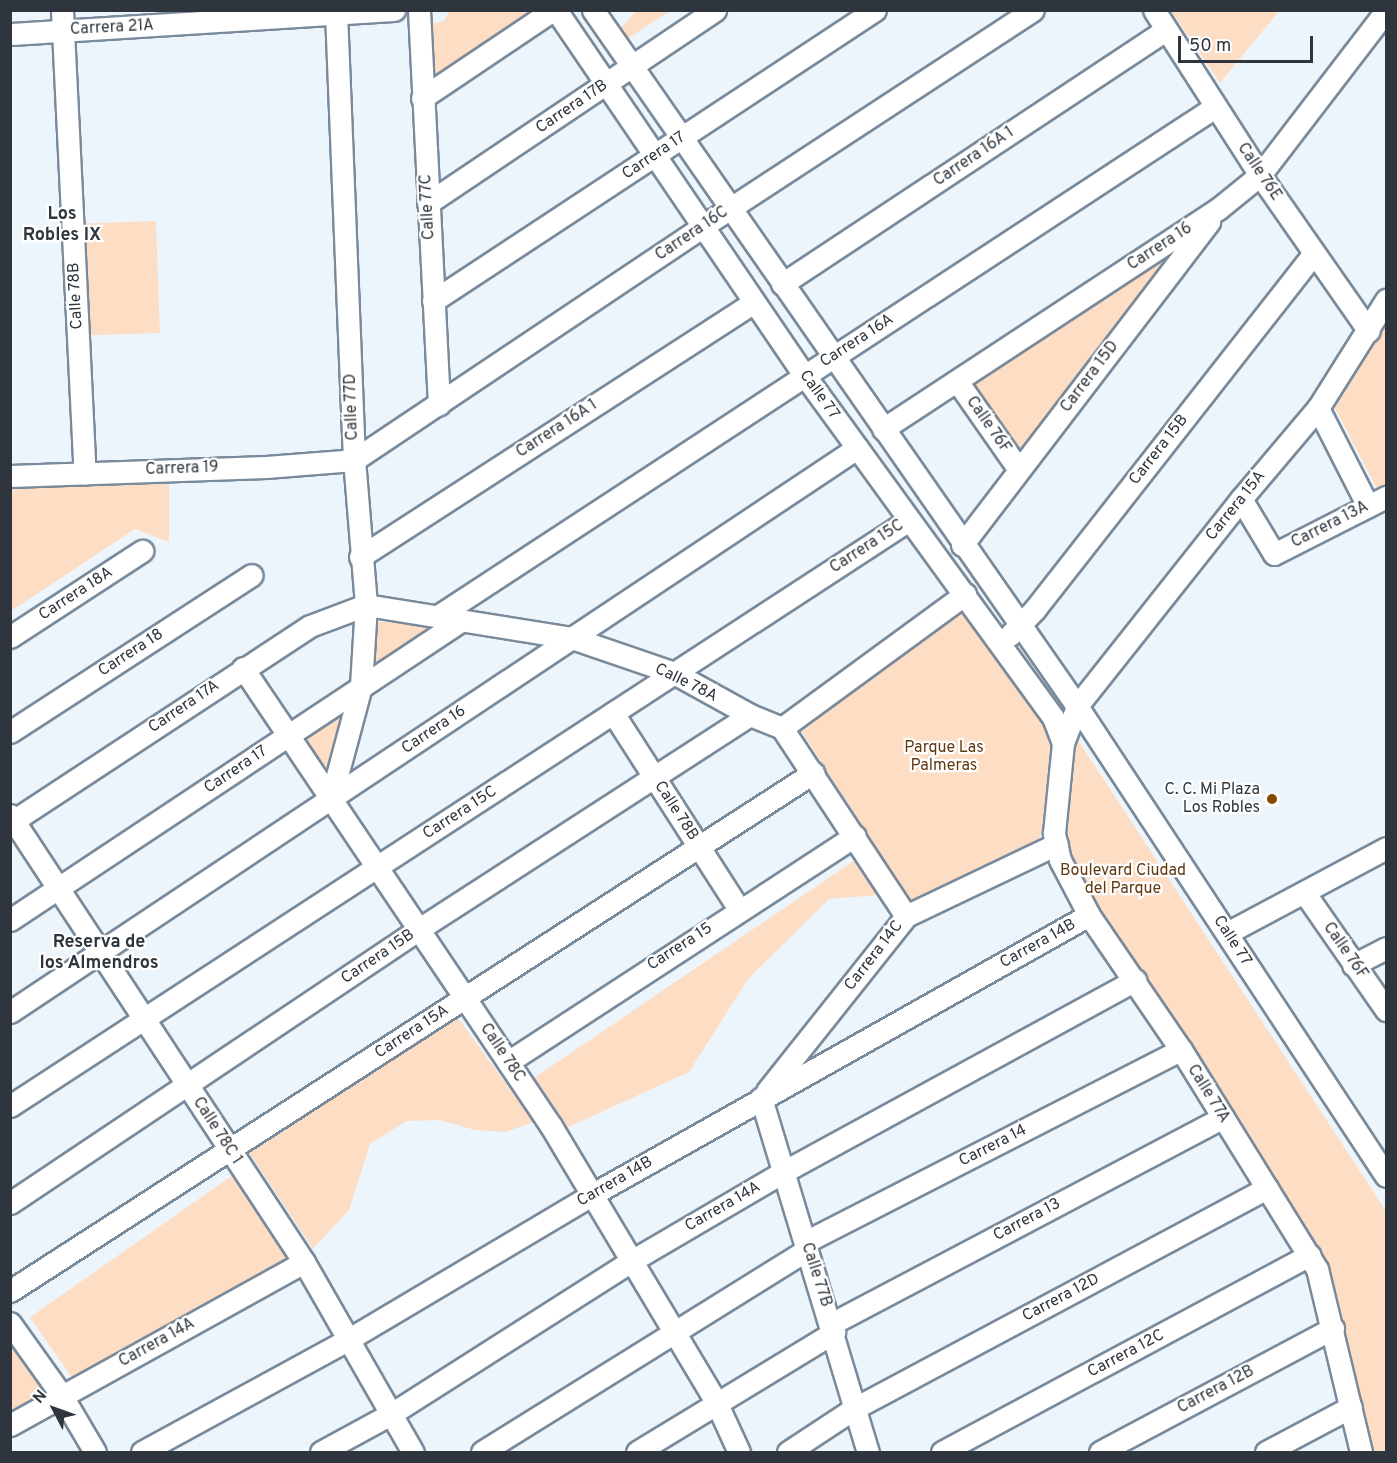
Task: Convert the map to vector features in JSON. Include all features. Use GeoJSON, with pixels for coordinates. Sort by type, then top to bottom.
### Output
{"type":"FeatureCollection","features":[{"type":"Feature","properties":{"kind":"street","name":"Carrera 21A"},"geometry":{"type":"LineString","coordinates":[[10,34],[63,21],[394,10]]}},
{"type":"Feature","properties":{"kind":"street","name":"Calle 77C"},"geometry":{"type":"LineString","coordinates":[[419,10],[438,404]]}},
{"type":"Feature","properties":{"kind":"street"},"geometry":{"type":"LineString","coordinates":[[422,98],[555,10]]}},
{"type":"Feature","properties":{"kind":"street","name":"Calle 77"},"geometry":{"type":"LineString","coordinates":[[555,10],[805,376],[1053,717],[1063,743]]}},
{"type":"Feature","properties":{"kind":"street","name":"Carrera 17B"},"geometry":{"type":"LineString","coordinates":[[428,203],[715,10]]}},
{"type":"Feature","properties":{"kind":"street","name":"Carrera 17"},"geometry":{"type":"LineString","coordinates":[[433,301],[875,10]]}},
{"type":"Feature","properties":{"kind":"street","name":"Carrera 16C"},"geometry":{"type":"LineString","coordinates":[[354,460],[703,226],[1033,10]]}},
{"type":"Feature","properties":{"kind":"street","name":"Calle 76E"},"geometry":{"type":"LineString","coordinates":[[1154,10],[1260,176],[1369,331]]}},
{"type":"Feature","properties":{"kind":"street","name":"Carrera 16"},"geometry":{"type":"LineString","coordinates":[[884,429],[1218,209],[1260,176],[1386,11]]}},
{"type":"Feature","properties":{"kind":"street","name":"Calle 77D"},"geometry":{"type":"LineString","coordinates":[[331,798],[361,686],[366,606],[360,557],[354,460],[336,13]]}},
{"type":"Feature","properties":{"kind":"street"},"geometry":{"type":"LineString","coordinates":[[577,41],[601,14]]}},
{"type":"Feature","properties":{"kind":"street","name":"Calle 77"},"geometry":{"type":"LineString","coordinates":[[601,14],[630,67],[884,429],[962,545],[1077,706],[1386,1176]]}},
{"type":"Feature","properties":{"kind":"street","name":"Calle 78B"},"geometry":{"type":"LineString","coordinates":[[63,21],[85,473]]}},
{"type":"Feature","properties":{"kind":"street","name":"Carrera 16A 1"},"geometry":{"type":"LineString","coordinates":[[782,284],[1166,30]]}},
{"type":"Feature","properties":{"kind":"street","name":"Carrera 16A"},"geometry":{"type":"LineString","coordinates":[[438,616],[1215,107]]}},
{"type":"Feature","properties":{"kind":"street","name":"Carrera 15D"},"geometry":{"type":"LineString","coordinates":[[962,545],[1218,209]]}},
{"type":"Feature","properties":{"kind":"street","name":"Carrera 15B"},"geometry":{"type":"LineString","coordinates":[[1001,643],[1020,626],[1314,253]]}},
{"type":"Feature","properties":{"kind":"street","name":"Carrera 15A"},"geometry":{"type":"LineString","coordinates":[[1077,706],[1241,499],[1318,408],[1369,331],[1386,300]]}},
{"type":"Feature","properties":{"kind":"street","name":"Carrera 16A 1"},"geometry":{"type":"LineString","coordinates":[[360,557],[754,302]]}},
{"type":"Feature","properties":{"kind":"street","name":"Calle 76F"},"geometry":{"type":"LineString","coordinates":[[957,381],[1019,470]]}},
{"type":"Feature","properties":{"kind":"street"},"geometry":{"type":"LineString","coordinates":[[1318,408],[1377,501]]}},
{"type":"Feature","properties":{"kind":"street","name":"Carrera 16"},"geometry":{"type":"LineString","coordinates":[[10,1012],[857,448]]}},
{"type":"Feature","properties":{"kind":"street","name":"Carrera 19"},"geometry":{"type":"LineString","coordinates":[[10,476],[266,467],[354,460]]}},
{"type":"Feature","properties":{"kind":"street","name":"Carrera 13A"},"geometry":{"type":"LineString","coordinates":[[1241,499],[1274,554],[1377,501]]}},
{"type":"Feature","properties":{"kind":"street","name":"Carrera 15C"},"geometry":{"type":"LineString","coordinates":[[10,1106],[909,520]]}},
{"type":"Feature","properties":{"kind":"street","name":"Carrera 18A"},"geometry":{"type":"LineString","coordinates":[[10,637],[141,550]]}},
{"type":"Feature","properties":{"kind":"street","name":"Carrera 18"},"geometry":{"type":"LineString","coordinates":[[10,732],[252,575]]}},
{"type":"Feature","properties":{"kind":"street"},"geometry":{"type":"LineString","coordinates":[[906,916],[782,728],[964,594]]}},
{"type":"Feature","properties":{"kind":"street","name":"Calle 78A"},"geometry":{"type":"LineString","coordinates":[[366,606],[572,638],[674,673],[750,715],[782,728]]}},
{"type":"Feature","properties":{"kind":"street","name":"Carrera 17A"},"geometry":{"type":"LineString","coordinates":[[12,819],[310,626],[366,606]]}},
{"type":"Feature","properties":{"kind":"street","name":"Carrera 17"},"geometry":{"type":"LineString","coordinates":[[10,920],[462,620]]}},
{"type":"Feature","properties":{"kind":"street","name":"Calle 78C"},"geometry":{"type":"LineString","coordinates":[[243,668],[465,998],[593,1194],[633,1260],[672,1333],[716,1402],[739,1452]]}},
{"type":"Feature","properties":{"kind":"street"},"geometry":{"type":"LineString","coordinates":[[1063,743],[1077,706]]}},
{"type":"Feature","properties":{"kind":"street","name":"Calle 78B"},"geometry":{"type":"LineString","coordinates":[[613,713],[739,909]]}},
{"type":"Feature","properties":{"kind":"street","name":"Carrera 15B"},"geometry":{"type":"LineString","coordinates":[[10,1203],[188,1086],[419,929],[750,715]]}},
{"type":"Feature","properties":{"kind":"street","name":"Calle 77A"},"geometry":{"type":"LineString","coordinates":[[1063,743],[1054,832],[1060,860],[1089,915],[1181,1050],[1317,1269],[1361,1452]]}},
{"type":"Feature","properties":{"kind":"street","name":"Carrera 15A"},"geometry":{"type":"LineString","coordinates":[[10,1291],[813,773]]}},
{"type":"Feature","properties":{"kind":"street","name":"Calle 78C 1"},"geometry":{"type":"LineString","coordinates":[[12,819],[304,1262],[413,1452]]}},
{"type":"Feature","properties":{"kind":"street","name":"Carrera 15"},"geometry":{"type":"LineString","coordinates":[[507,1062],[739,909],[855,836]]}},
{"type":"Feature","properties":{"kind":"street","name":"Carrera 14C"},"geometry":{"type":"LineString","coordinates":[[761,1098],[906,916],[1057,844]]}},
{"type":"Feature","properties":{"kind":"street"},"geometry":{"type":"LineString","coordinates":[[1227,933],[1386,848]]}},
{"type":"Feature","properties":{"kind":"street","name":"Calle 76F"},"geometry":{"type":"LineString","coordinates":[[1304,892],[1386,1010]]}},
{"type":"Feature","properties":{"kind":"street","name":"Carrera 14B"},"geometry":{"type":"LineString","coordinates":[[142,1452],[349,1339],[593,1194],[1089,915]]}},
{"type":"Feature","properties":{"kind":"street"},"geometry":{"type":"LineString","coordinates":[[1353,965],[1386,948]]}},
{"type":"Feature","properties":{"kind":"street","name":"Carrera 14A"},"geometry":{"type":"LineString","coordinates":[[321,1452],[391,1414],[633,1260],[785,1171],[1135,980]]}},
{"type":"Feature","properties":{"kind":"street","name":"Carrera 14"},"geometry":{"type":"LineString","coordinates":[[482,1452],[806,1246],[1181,1050]]}},
{"type":"Feature","properties":{"kind":"street","name":"Calle 77B"},"geometry":{"type":"LineString","coordinates":[[761,1098],[833,1328],[868,1452]]}},
{"type":"Feature","properties":{"kind":"street","name":"Carrera 13"},"geometry":{"type":"LineString","coordinates":[[637,1452],[833,1328],[1223,1117]]}},
{"type":"Feature","properties":{"kind":"street","name":"Carrera 12D"},"geometry":{"type":"LineString","coordinates":[[788,1452],[855,1408],[1268,1188]]}},
{"type":"Feature","properties":{"kind":"street","name":"Carrera 12C"},"geometry":{"type":"LineString","coordinates":[[942,1452],[1309,1255]]}},
{"type":"Feature","properties":{"kind":"street","name":"Carrera 14A"},"geometry":{"type":"LineString","coordinates":[[10,1425],[304,1262]]}},
{"type":"Feature","properties":{"kind":"street"},"geometry":{"type":"LineString","coordinates":[[10,1323],[62,1396],[94,1452]]}},
{"type":"Feature","properties":{"kind":"street","name":"Carrera 12B"},"geometry":{"type":"LineString","coordinates":[[1100,1452],[1333,1328]]}},
{"type":"Feature","properties":{"kind":"street"},"geometry":{"type":"LineString","coordinates":[[1266,1452],[1351,1407]]}},
{"type":"Feature","properties":{"kind":"green space"},"geometry":{"type":"Polygon","coordinates":[[[449,11],[541,11],[433,83],[428,24],[444,21],[449,11]]]}},
{"type":"Feature","properties":{"kind":"green space"},"geometry":{"type":"Polygon","coordinates":[[[636,11],[670,11],[624,41],[618,31],[636,11]]]}},
{"type":"Feature","properties":{"kind":"green space"},"geometry":{"type":"Polygon","coordinates":[[[1171,11],[1279,11],[1220,83],[1171,11]]]}},
{"type":"Feature","properties":{"kind":"green space"},"geometry":{"type":"Polygon","coordinates":[[[156,221],[160,333],[83,336],[79,224],[156,221]]]}},
{"type":"Feature","properties":{"kind":"green space"},"geometry":{"type":"Polygon","coordinates":[[[1190,236],[1022,459],[968,380],[1190,236]]]}},
{"type":"Feature","properties":{"kind":"green space"},"geometry":{"type":"Polygon","coordinates":[[[1386,321],[1386,486],[1378,491],[1335,408],[1386,321]]]}},
{"type":"Feature","properties":{"kind":"green space"},"geometry":{"type":"Polygon","coordinates":[[[169,478],[169,542],[135,529],[11,611],[10,481],[169,478]]]}},
{"type":"Feature","properties":{"kind":"green space","name":"Parque Las Palmeras"},"geometry":{"type":"Polygon","coordinates":[[[966,609],[1052,732],[1044,830],[1035,845],[922,907],[908,899],[799,727],[966,609]]]}},
{"type":"Feature","properties":{"kind":"green space"},"geometry":{"type":"Polygon","coordinates":[[[372,622],[440,623],[372,671],[372,622]]]}},
{"type":"Feature","properties":{"kind":"green space"},"geometry":{"type":"Polygon","coordinates":[[[351,704],[335,778],[302,736],[351,704]]]}},
{"type":"Feature","properties":{"kind":"green space","name":"Boulevard Ciudad del Parque"},"geometry":{"type":"Polygon","coordinates":[[[1072,731],[1386,1211],[1386,1452],[1368,1452],[1326,1269],[1312,1237],[1073,871],[1064,836],[1072,731]]]}},
{"type":"Feature","properties":{"kind":"green space"},"geometry":{"type":"Polygon","coordinates":[[[855,860],[877,895],[829,899],[748,979],[689,1072],[564,1129],[531,1080],[855,860]]]}},
{"type":"Feature","properties":{"kind":"green space"},"geometry":{"type":"Polygon","coordinates":[[[458,1018],[534,1122],[506,1132],[475,1130],[440,1120],[406,1121],[370,1144],[349,1210],[313,1249],[249,1153],[458,1018]]]}},
{"type":"Feature","properties":{"kind":"green space"},"geometry":{"type":"Polygon","coordinates":[[[233,1175],[290,1257],[87,1399],[30,1317],[233,1175]]]}},
{"type":"Feature","properties":{"kind":"green space"},"geometry":{"type":"Polygon","coordinates":[[[10,1341],[49,1396],[10,1416],[10,1341]]]}},
{"type":"Feature","properties":{"kind":"place","name":"C. C. Mi Plaza Los Robles"},"geometry":{"type":"Point","coordinates":[1272,799]}},
{"type":"Feature","properties":{"kind":"district","name":"Los Robles IX"},"geometry":{"type":"Point","coordinates":[62,226]}},
{"type":"Feature","properties":{"kind":"district","name":"Reserva de los Almendros"},"geometry":{"type":"Point","coordinates":[99,954]}}]}
